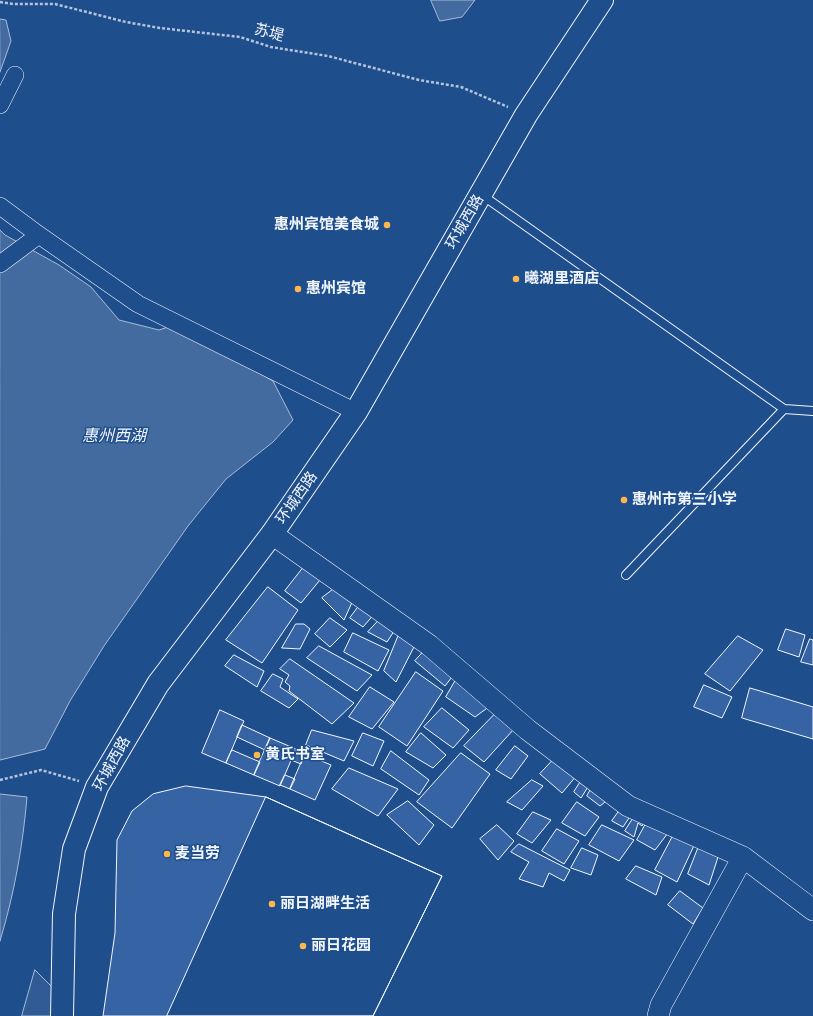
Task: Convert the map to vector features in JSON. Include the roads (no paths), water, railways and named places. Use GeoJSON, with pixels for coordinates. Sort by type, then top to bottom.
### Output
{"type":"FeatureCollection","features":[{"type":"Feature","properties":{"kind":"main road","name":"环城西路"},"geometry":{"type":"LineString","coordinates":[[62,1016],[64,914],[74,849],[97,787],[158,684],[272,534],[356,412],[526,115],[602,0]]}},
{"type":"Feature","properties":{"kind":"street"},"geometry":{"type":"LineString","coordinates":[[0,105],[15,75]]}},
{"type":"Feature","properties":{"kind":"street"},"geometry":{"type":"LineString","coordinates":[[0,206],[138,304],[356,412]]}},
{"type":"Feature","properties":{"kind":"street"},"geometry":{"type":"LineString","coordinates":[[0,264],[39,235]]}},
{"type":"Feature","properties":{"kind":"street"},"geometry":{"type":"LineString","coordinates":[[272,534],[429,645],[528,730],[628,806],[743,857],[813,910]]}},
{"type":"Feature","properties":{"kind":"street"},"geometry":{"type":"LineString","coordinates":[[658,1016],[661,1005],[743,857]]}},
{"type":"Feature","properties":{"kind":"lane"},"geometry":{"type":"LineString","coordinates":[[481,194],[784,409],[813,411]]}},
{"type":"Feature","properties":{"kind":"lane"},"geometry":{"type":"LineString","coordinates":[[626,576],[784,409]]}},
{"type":"Feature","properties":{"kind":"water"},"geometry":{"type":"Polygon","coordinates":[[[431,0],[475,0],[462,17],[440,21],[431,0]]]}},
{"type":"Feature","properties":{"kind":"water"},"geometry":{"type":"Polygon","coordinates":[[[0,19],[6,20],[11,41],[0,72],[0,19]]]}},
{"type":"Feature","properties":{"kind":"water","name":"惠州西湖"},"geometry":{"type":"Polygon","coordinates":[[[0,230],[5,235],[59,265],[91,287],[119,320],[159,330],[177,324],[273,381],[293,420],[273,442],[226,479],[188,526],[104,646],[70,701],[45,749],[0,760],[0,230]]]}},
{"type":"Feature","properties":{"kind":"water"},"geometry":{"type":"Polygon","coordinates":[[[0,794],[27,797],[17,870],[10,906],[0,941],[0,794]]]}},
{"type":"Feature","properties":{"kind":"place","name":"惠州宾馆美食城"},"geometry":{"type":"Point","coordinates":[387,225]}},
{"type":"Feature","properties":{"kind":"place","name":"曦湖里酒店"},"geometry":{"type":"Point","coordinates":[516,279]}},
{"type":"Feature","properties":{"kind":"place","name":"惠州宾馆"},"geometry":{"type":"Point","coordinates":[298,289]}},
{"type":"Feature","properties":{"kind":"place","name":"惠州市第三小学"},"geometry":{"type":"Point","coordinates":[624,500]}},
{"type":"Feature","properties":{"kind":"place","name":"黄氏书室"},"geometry":{"type":"Point","coordinates":[257,755]}},
{"type":"Feature","properties":{"kind":"place","name":"麦当劳"},"geometry":{"type":"Point","coordinates":[167,854]}},
{"type":"Feature","properties":{"kind":"place","name":"丽日湖畔生活"},"geometry":{"type":"Point","coordinates":[272,904]}},
{"type":"Feature","properties":{"kind":"place","name":"丽日花园"},"geometry":{"type":"Point","coordinates":[303,946]}}]}
